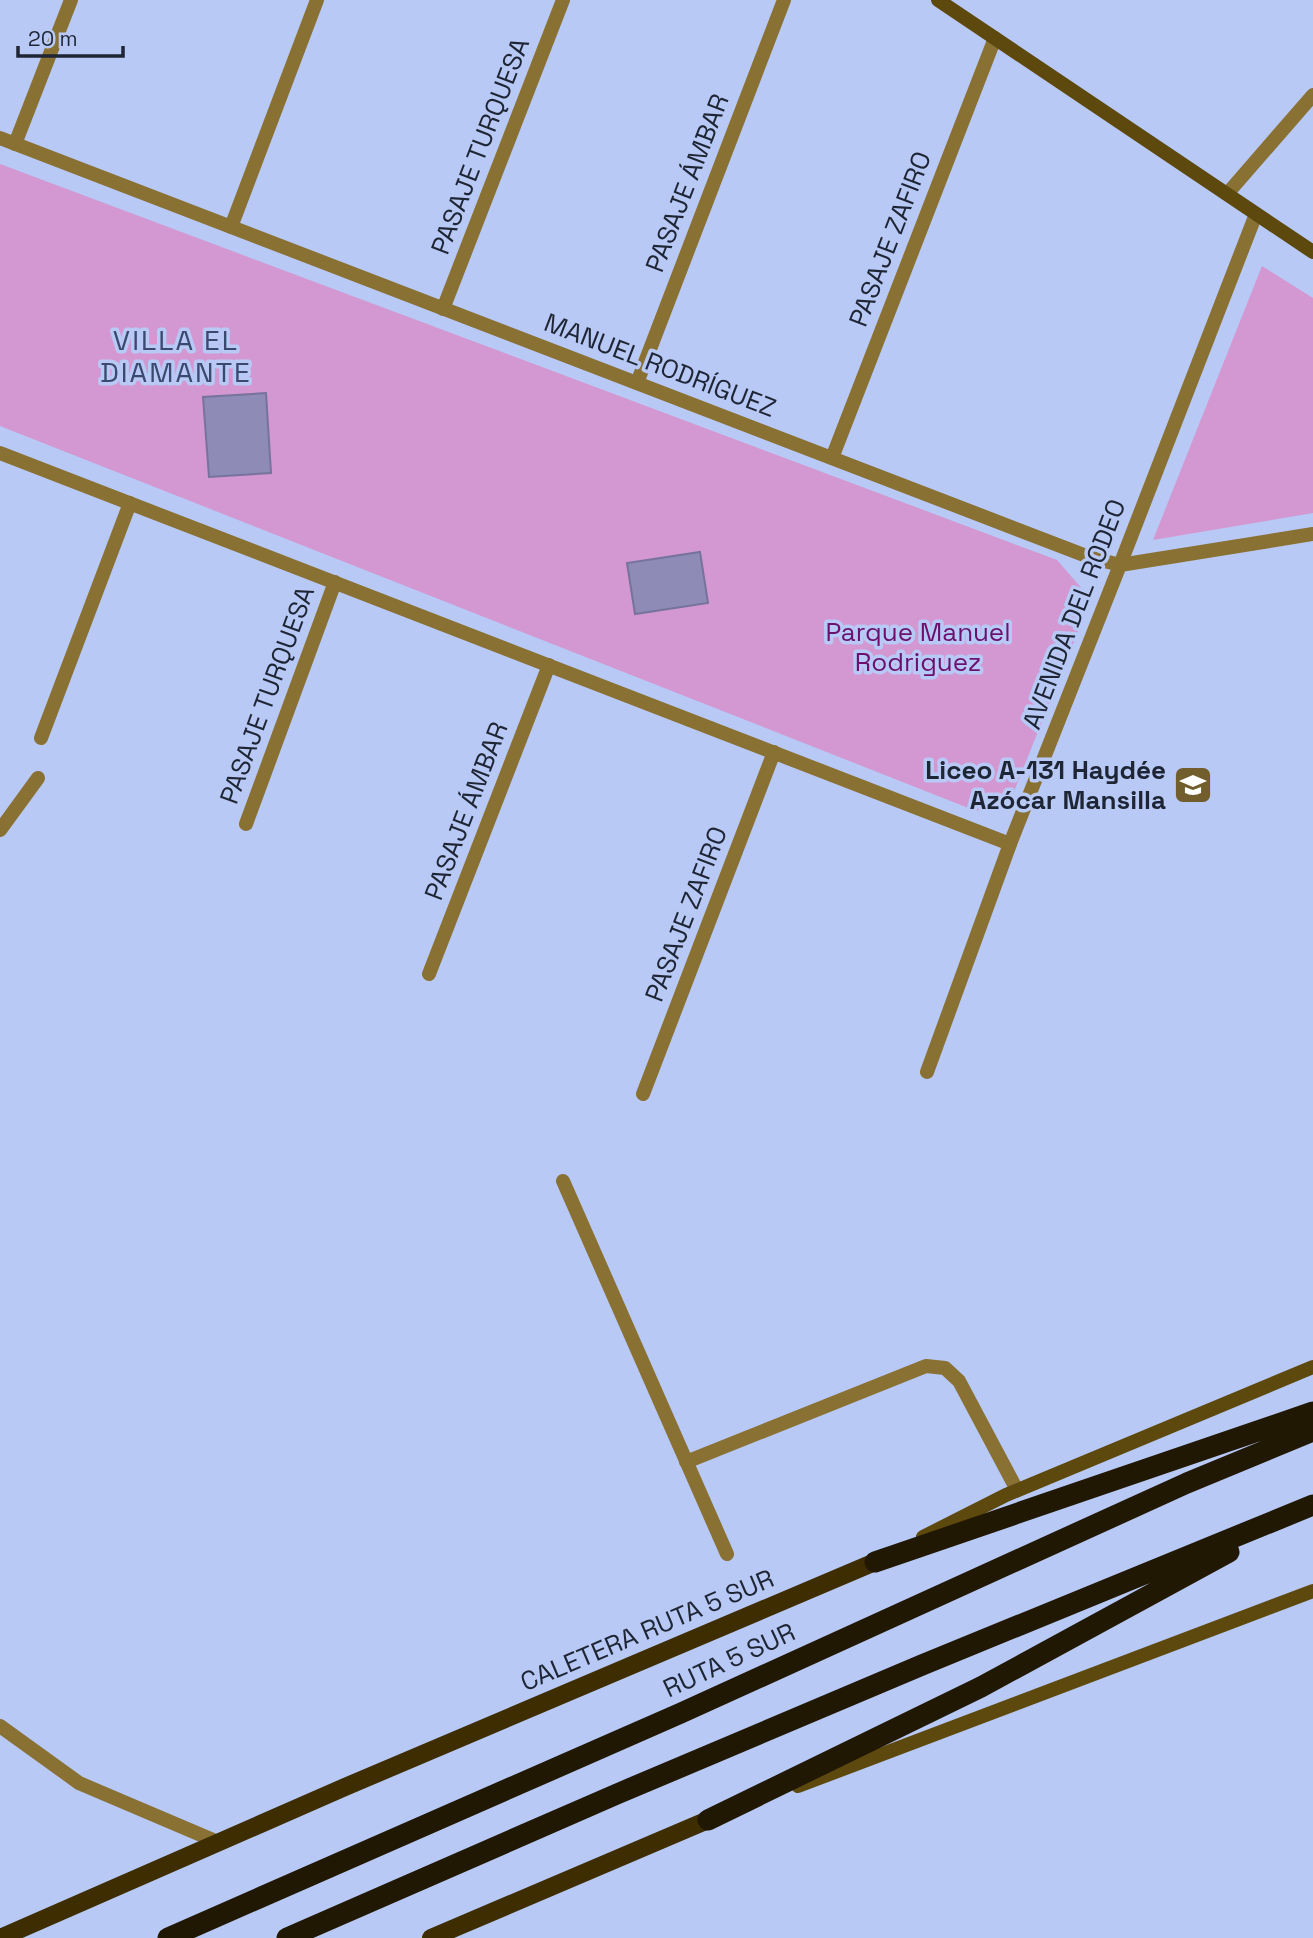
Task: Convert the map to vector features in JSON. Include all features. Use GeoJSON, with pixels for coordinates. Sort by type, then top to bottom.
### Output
{"type":"FeatureCollection","features":[{"type":"Feature","properties":{"kind":"highway"},"geometry":{"type":"LineString","coordinates":[[874,1562],[1313,1412]]}},
{"type":"Feature","properties":{"kind":"highway","name":"RUTA 5 SUR"},"geometry":{"type":"LineString","coordinates":[[168,1938],[681,1713],[1187,1483],[1313,1431]]}},
{"type":"Feature","properties":{"kind":"highway"},"geometry":{"type":"LineString","coordinates":[[708,1820],[981,1687],[1313,1506]]}},
{"type":"Feature","properties":{"kind":"highway"},"geometry":{"type":"LineString","coordinates":[[287,1938],[820,1708],[1313,1506]]}},
{"type":"Feature","properties":{"kind":"main road"},"geometry":{"type":"LineString","coordinates":[[938,0],[1313,252]]}},
{"type":"Feature","properties":{"kind":"main road","name":"CALETERA RUTA 5 SUR"},"geometry":{"type":"LineString","coordinates":[[0,1938],[874,1562],[1017,1490],[1313,1367]]}},
{"type":"Feature","properties":{"kind":"main road"},"geometry":{"type":"LineString","coordinates":[[431,1938],[708,1820],[1313,1591]]}},
{"type":"Feature","properties":{"kind":"street"},"geometry":{"type":"LineString","coordinates":[[15,144],[71,0]]}},
{"type":"Feature","properties":{"kind":"street"},"geometry":{"type":"LineString","coordinates":[[231,227],[317,0]]}},
{"type":"Feature","properties":{"kind":"street","name":"PASAJE TURQUESA"},"geometry":{"type":"LineString","coordinates":[[443,309],[563,0]]}},
{"type":"Feature","properties":{"kind":"street","name":"PASAJE ÁMBAR"},"geometry":{"type":"LineString","coordinates":[[637,383],[784,0]]}},
{"type":"Feature","properties":{"kind":"street","name":"PASAJE ZAFIRO"},"geometry":{"type":"LineString","coordinates":[[832,458],[995,38]]}},
{"type":"Feature","properties":{"kind":"street"},"geometry":{"type":"LineString","coordinates":[[1227,194],[1313,95]]}},
{"type":"Feature","properties":{"kind":"street","name":"MANUEL RODRÍGUEZ"},"geometry":{"type":"LineString","coordinates":[[0,138],[1090,557],[1120,565],[1313,534]]}},
{"type":"Feature","properties":{"kind":"street","name":"AVENIDA DEL RODEO"},"geometry":{"type":"LineString","coordinates":[[927,1072],[1010,844],[1256,214]]}},
{"type":"Feature","properties":{"kind":"street"},"geometry":{"type":"LineString","coordinates":[[0,453],[1010,844]]}},
{"type":"Feature","properties":{"kind":"street"},"geometry":{"type":"LineString","coordinates":[[41,738],[130,503]]}},
{"type":"Feature","properties":{"kind":"street","name":"PASAJE TURQUESA"},"geometry":{"type":"LineString","coordinates":[[246,824],[335,582]]}},
{"type":"Feature","properties":{"kind":"street","name":"PASAJE ÁMBAR"},"geometry":{"type":"LineString","coordinates":[[429,974],[549,665]]}},
{"type":"Feature","properties":{"kind":"street","name":"PASAJE ZAFIRO"},"geometry":{"type":"LineString","coordinates":[[643,1094],[774,752]]}},
{"type":"Feature","properties":{"kind":"street"},"geometry":{"type":"LineString","coordinates":[[0,830],[38,778]]}},
{"type":"Feature","properties":{"kind":"street"},"geometry":{"type":"LineString","coordinates":[[563,1181],[727,1554]]}},
{"type":"Feature","properties":{"kind":"street"},"geometry":{"type":"LineString","coordinates":[[686,1462],[926,1366],[945,1368],[959,1381],[1017,1490]]}},
{"type":"Feature","properties":{"kind":"street"},"geometry":{"type":"LineString","coordinates":[[0,1726],[79,1783],[220,1843]]}},
{"type":"Feature","properties":{"kind":"green space","name":"Parque Manuel Rodriguez"},"geometry":{"type":"Polygon","coordinates":[[[0,164],[1057,560],[1091,599],[1009,804],[976,811],[0,426],[0,164]]]}},
{"type":"Feature","properties":{"kind":"green space"},"geometry":{"type":"Polygon","coordinates":[[[1262,266],[1313,298],[1313,513],[1153,540],[1262,266]]]}},
{"type":"Feature","properties":{"kind":"building"},"geometry":{"type":"Polygon","coordinates":[[[266,393],[271,473],[209,477],[203,397],[266,393]]]}},
{"type":"Feature","properties":{"kind":"building"},"geometry":{"type":"Polygon","coordinates":[[[700,552],[708,603],[635,614],[627,563],[700,552]]]}},
{"type":"Feature","properties":{"kind":"place","name":"Liceo A-131 Haydée Azócar Mansilla"},"geometry":{"type":"Point","coordinates":[1193,785]}},
{"type":"Feature","properties":{"kind":"district","name":"VILLA EL DIAMANTE"},"geometry":{"type":"Point","coordinates":[176,356]}}]}
